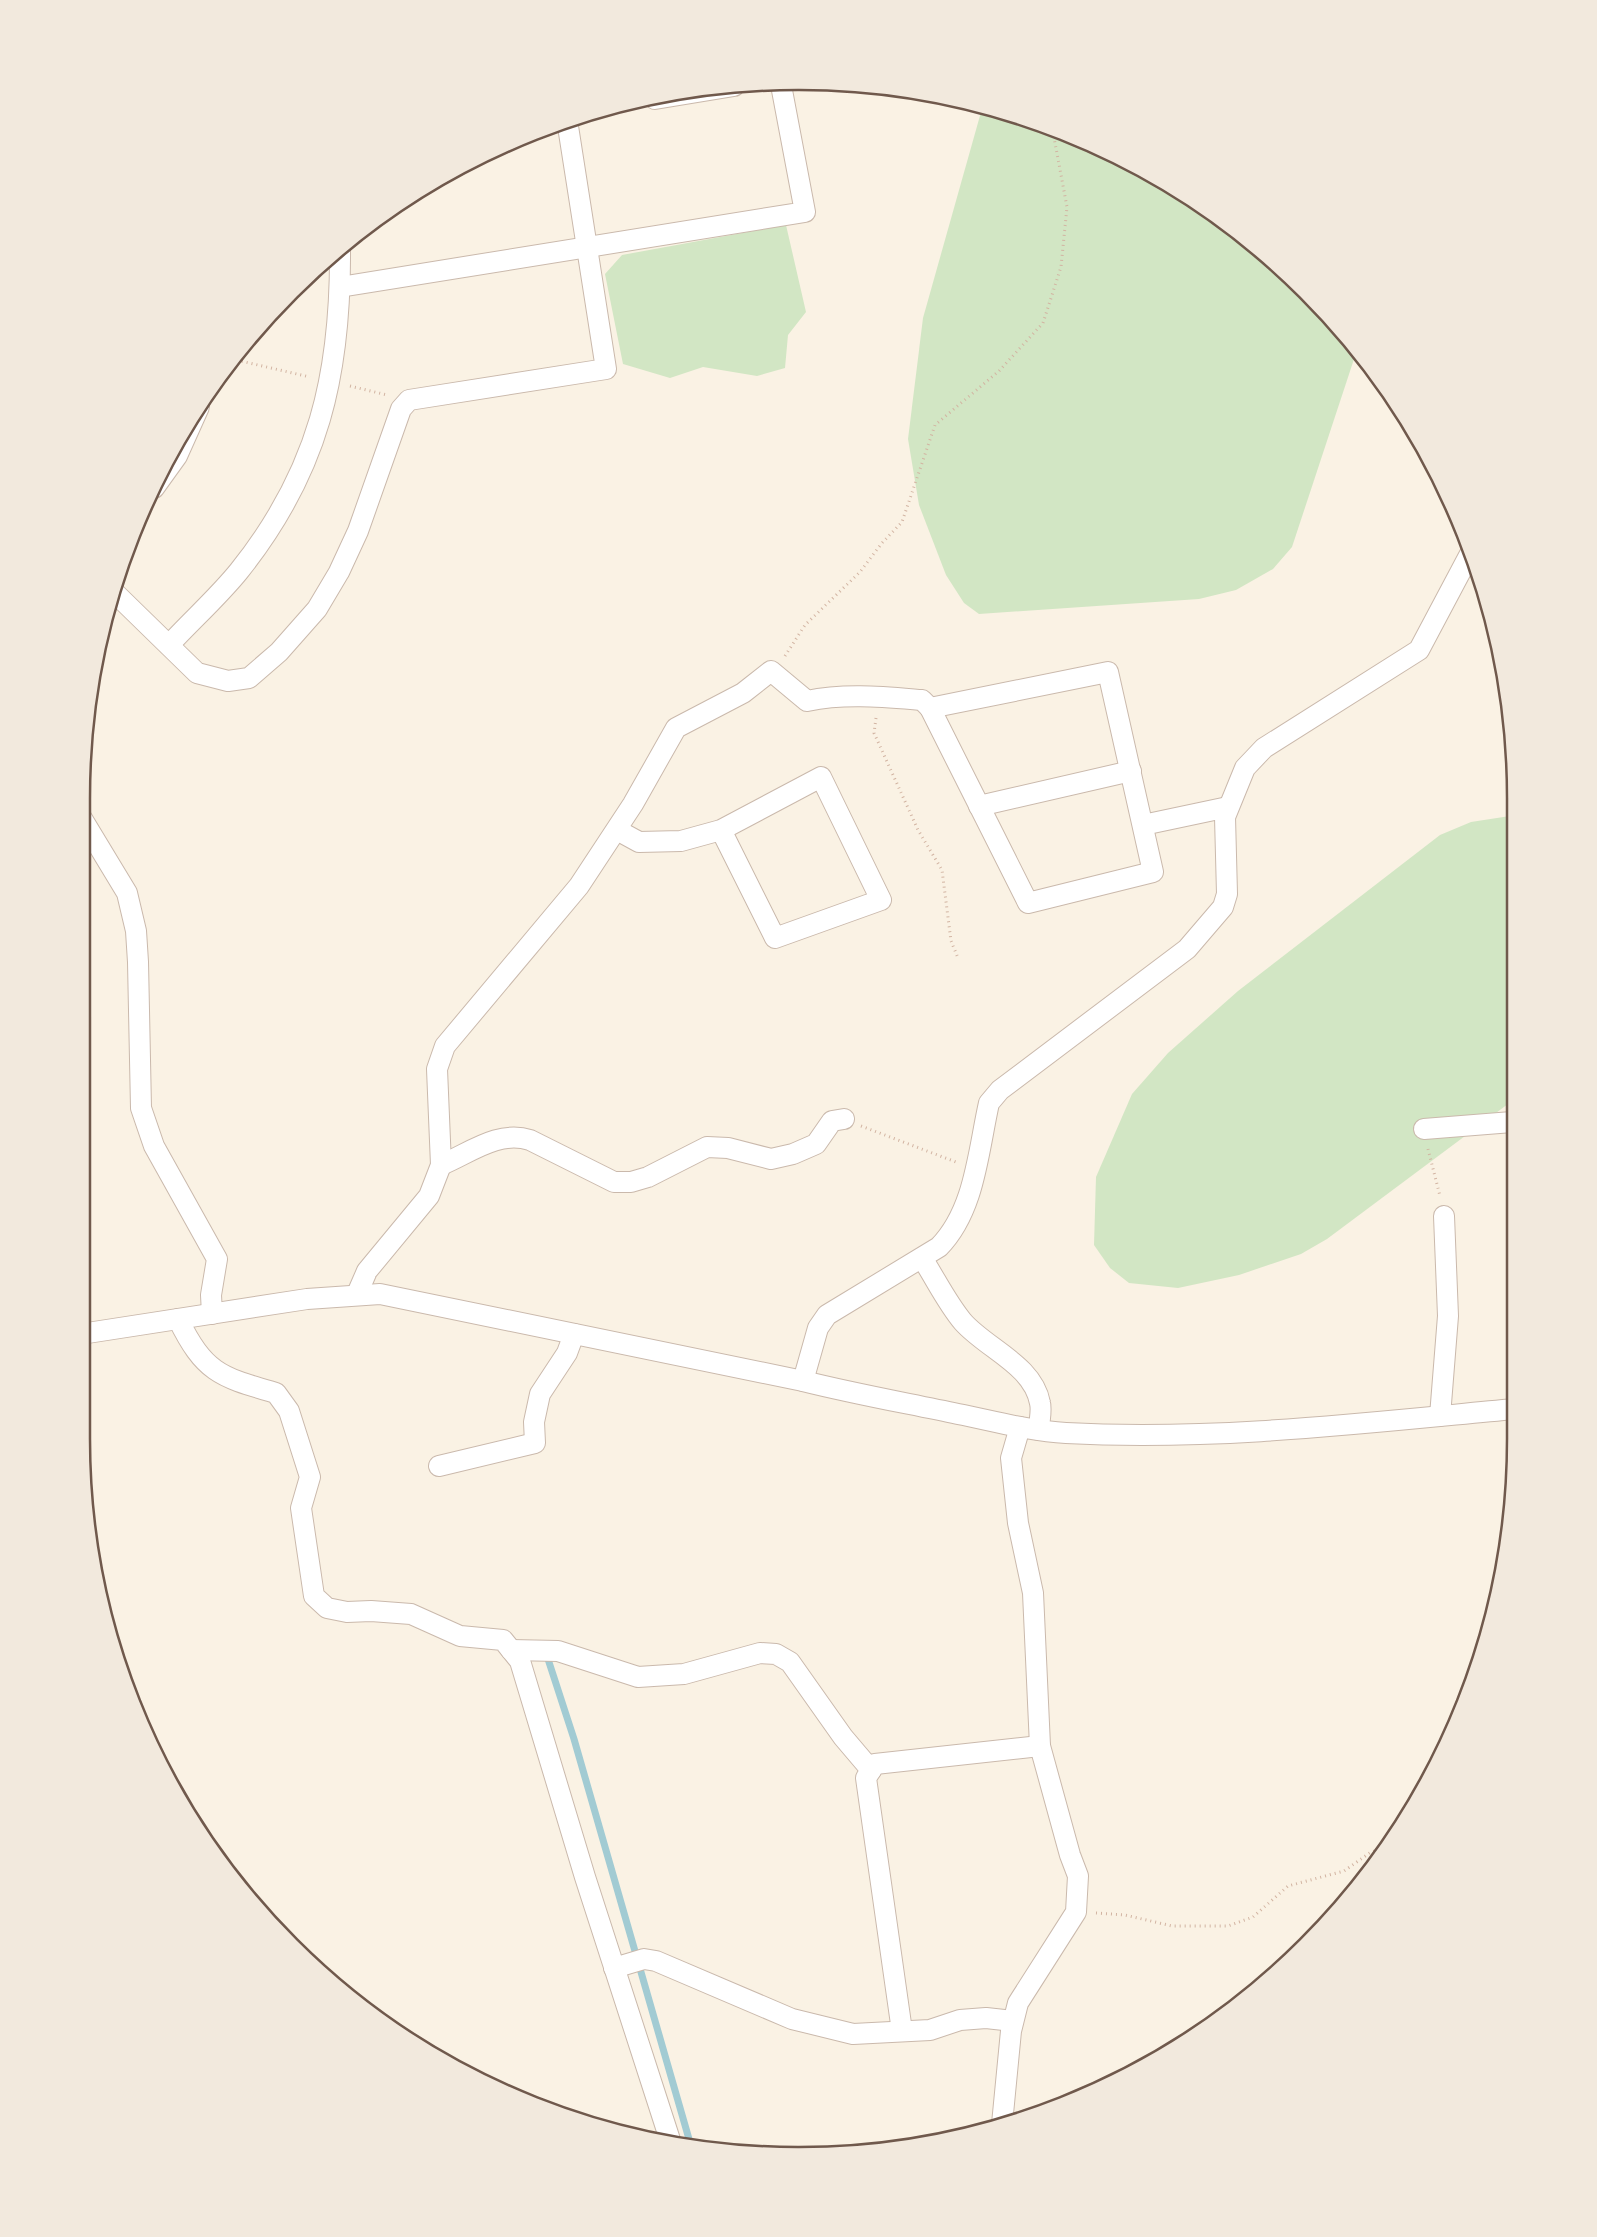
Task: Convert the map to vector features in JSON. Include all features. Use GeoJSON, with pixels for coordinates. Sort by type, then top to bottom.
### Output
{"type":"FeatureCollection","features":[{"type":"Feature","properties":{"kind":"street"},"geometry":{"type":"LineString","coordinates":[[340,287],[805,212],[782,91]]}},
{"type":"Feature","properties":{"kind":"street"},"geometry":{"type":"LineString","coordinates":[[120,597],[198,673],[228,682],[249,678],[279,652],[317,609],[339,572],[358,532],[401,408],[409,400],[606,369],[568,129]]}},
{"type":"Feature","properties":{"kind":"street"},"geometry":{"type":"LineString","coordinates":[[168,645],[239,572],[279,514],[313,444],[330,382],[338,330],[340,258]]}},
{"type":"Feature","properties":{"kind":"street"},"geometry":{"type":"LineString","coordinates":[[803,1381],[818,1328],[827,1315],[922,1258],[939,1247],[951,1235],[966,1207],[989,1103],[1000,1090],[1187,949],[1223,907],[1227,894],[1225,817],[1246,768],[1264,748],[1393,669],[1419,650],[1466,562]]}},
{"type":"Feature","properties":{"kind":"street"},"geometry":{"type":"LineString","coordinates":[[358,1294],[367,1270],[429,1196],[441,1165],[437,1069],[445,1046],[579,886],[617,830],[676,728],[743,693],[771,671],[807,701],[831,696],[922,700],[930,708],[1028,903],[1153,872],[1108,672],[930,708]]}},
{"type":"Feature","properties":{"kind":"street"},"geometry":{"type":"LineString","coordinates":[[979,806],[1131,772]]}},
{"type":"Feature","properties":{"kind":"street"},"geometry":{"type":"LineString","coordinates":[[617,830],[639,842],[681,841],[721,830],[821,777],[881,900],[775,938],[721,830]]}},
{"type":"Feature","properties":{"kind":"street"},"geometry":{"type":"LineString","coordinates":[[1143,825],[1228,807]]}},
{"type":"Feature","properties":{"kind":"street"},"geometry":{"type":"LineString","coordinates":[[90,834],[127,893],[136,930],[138,962],[140,1108],[154,1146],[217,1259],[210,1295],[212,1314]]}},
{"type":"Feature","properties":{"kind":"street"},"geometry":{"type":"LineString","coordinates":[[441,1165],[459,1158],[482,1144],[516,1136],[530,1140],[614,1182],[630,1182],[648,1177],[707,1148],[728,1148],[771,1158],[793,1154],[816,1144],[832,1121],[844,1119]]}},
{"type":"Feature","properties":{"kind":"street"},"geometry":{"type":"LineString","coordinates":[[1424,1130],[1507,1122]]}},
{"type":"Feature","properties":{"kind":"street"},"geometry":{"type":"LineString","coordinates":[[1440,1416],[1448,1316],[1444,1216]]}},
{"type":"Feature","properties":{"kind":"street"},"geometry":{"type":"LineString","coordinates":[[922,1258],[963,1321],[984,1342],[1027,1375],[1036,1389],[1041,1404],[1029,1428],[1010,1458],[1018,1523],[1033,1593],[1040,1746],[1070,1855],[1078,1876],[1076,1912],[1018,2003],[1013,2022],[1003,2116]]}},
{"type":"Feature","properties":{"kind":"street"},"geometry":{"type":"LineString","coordinates":[[90,1333],[358,1294],[380,1294],[803,1381],[868,1398],[1064,1433],[1219,1434],[1507,1410]]}},
{"type":"Feature","properties":{"kind":"street"},"geometry":{"type":"LineString","coordinates":[[178,1319],[188,1338],[208,1366],[231,1380],[276,1392],[289,1411],[310,1477],[301,1508],[314,1596],[327,1608],[348,1612],[371,1611],[411,1614],[460,1636],[502,1640],[520,1661],[614,1968],[668,2134]]}},
{"type":"Feature","properties":{"kind":"street"},"geometry":{"type":"LineString","coordinates":[[439,1466],[535,1443],[534,1422],[540,1394],[567,1353],[574,1334]]}},
{"type":"Feature","properties":{"kind":"street"},"geometry":{"type":"LineString","coordinates":[[511,1650],[558,1651],[638,1676],[684,1674],[760,1653],[776,1654],[790,1662],[843,1737],[871,1770]]}},
{"type":"Feature","properties":{"kind":"street"},"geometry":{"type":"LineString","coordinates":[[902,2031],[866,1778],[875,1764],[1040,1746]]}},
{"type":"Feature","properties":{"kind":"street"},"geometry":{"type":"LineString","coordinates":[[614,1968],[644,1959],[656,1961],[792,2019],[853,2034],[930,2030],[960,2020],[986,2018],[1013,2022]]}},
{"type":"Feature","properties":{"kind":"path"},"geometry":{"type":"LineString","coordinates":[[771,671],[782,662],[805,625],[860,572],[882,543],[902,522],[936,425],[999,371],[1043,323],[1061,267],[1068,207],[1054,138]]}},
{"type":"Feature","properties":{"kind":"path"},"geometry":{"type":"LineString","coordinates":[[878,697],[874,733],[918,830],[942,870],[951,941],[958,958]]}},
{"type":"Feature","properties":{"kind":"path"},"geometry":{"type":"LineString","coordinates":[[844,1119],[974,1170]]}},
{"type":"Feature","properties":{"kind":"path"},"geometry":{"type":"LineString","coordinates":[[1424,1130],[1444,1216]]}},
{"type":"Feature","properties":{"kind":"path"},"geometry":{"type":"LineString","coordinates":[[1076,1912],[1125,1915],[1172,1926],[1228,1926],[1253,1917],[1288,1886],[1344,1871],[1374,1851]]}},
{"type":"Feature","properties":{"kind":"green space"},"geometry":{"type":"Polygon","coordinates":[[[981,114],[1070,144],[1112,163],[1192,209],[1230,236],[1266,266],[1331,331],[1354,359],[1292,547],[1273,569],[1236,590],[1199,599],[979,614],[964,603],[946,575],[919,505],[908,439],[923,318],[981,114]]]}},
{"type":"Feature","properties":{"kind":"green space"},"geometry":{"type":"Polygon","coordinates":[[[786,225],[806,312],[788,335],[785,368],[757,376],[703,367],[670,378],[623,364],[605,274],[622,255],[786,225]]]}},
{"type":"Feature","properties":{"kind":"green space"},"geometry":{"type":"Polygon","coordinates":[[[1507,816],[1507,1105],[1327,1239],[1301,1254],[1239,1275],[1178,1288],[1129,1283],[1110,1268],[1094,1245],[1096,1177],[1132,1094],[1168,1053],[1238,991],[1440,835],[1471,822],[1507,816]]]}},
{"type":"Feature","properties":{"kind":"waterway"},"geometry":{"type":"LineString","coordinates":[[547,1656],[574,1739],[689,2138]]}}]}
